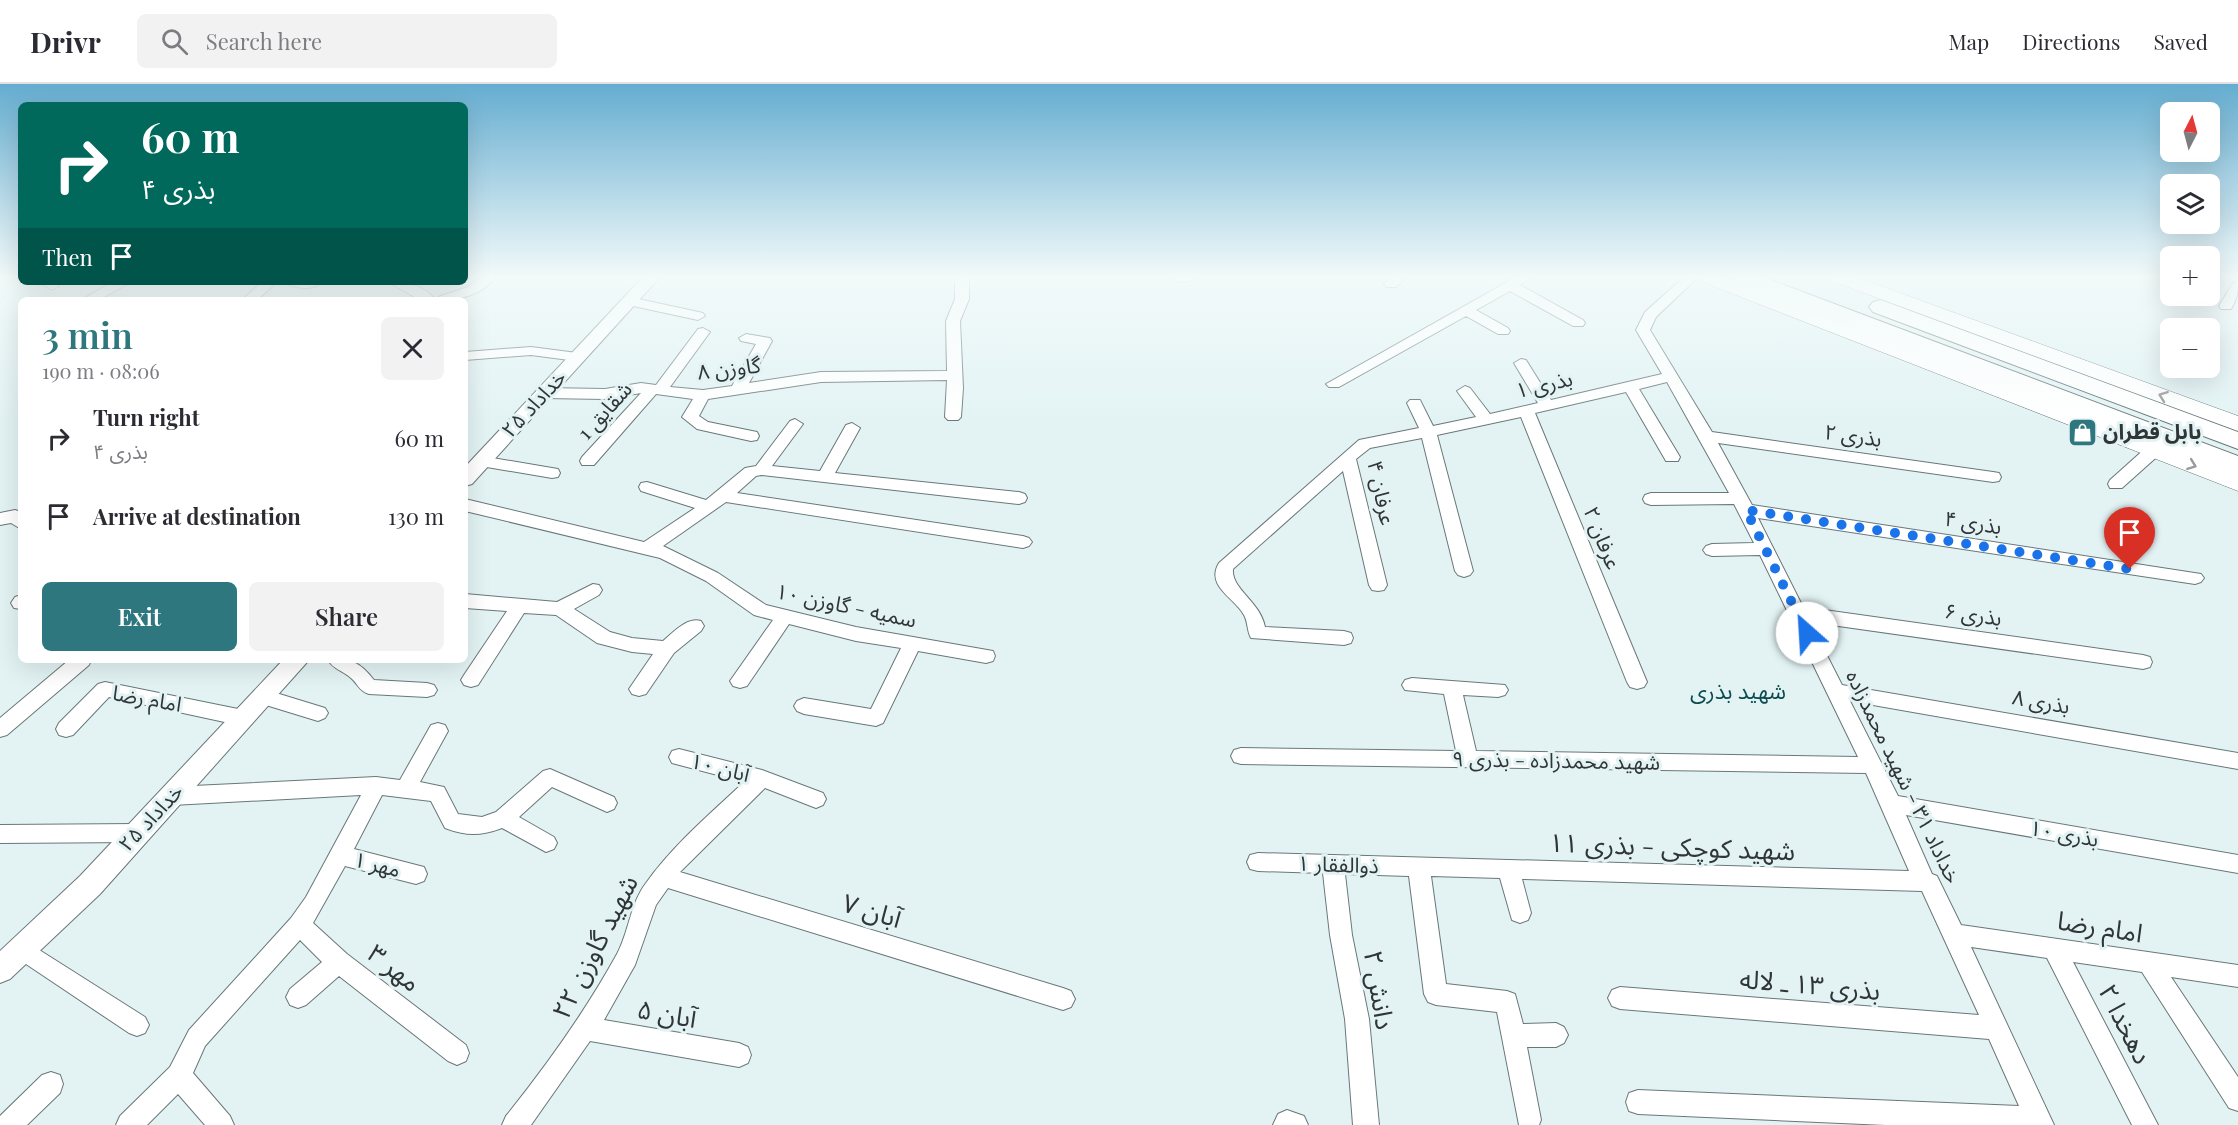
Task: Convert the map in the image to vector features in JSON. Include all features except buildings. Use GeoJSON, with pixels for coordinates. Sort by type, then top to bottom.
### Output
{"type":"FeatureCollection","features":[{"type":"Feature","properties":{"kind":"highway"},"geometry":{"type":"LineString","coordinates":[[1871,326],[2238,466]]}},
{"type":"Feature","properties":{"kind":"highway"},"geometry":{"type":"LineString","coordinates":[[1929,326],[2238,441]]}},
{"type":"Feature","properties":{"kind":"main road"},"geometry":{"type":"LineString","coordinates":[[1832,326],[2238,483]]}},
{"type":"Feature","properties":{"kind":"main road"},"geometry":{"type":"LineString","coordinates":[[1971,326],[2238,424]]}},
{"type":"Feature","properties":{"kind":"main road"},"geometry":{"type":"LineString","coordinates":[[1935,350],[2000,391]]}},
{"type":"Feature","properties":{"kind":"main road"},"geometry":{"type":"LineString","coordinates":[[2161,412],[2238,430]]}},
{"type":"Feature","properties":{"kind":"street","name":"خداداد ۲۵"},"geometry":{"type":"LineString","coordinates":[[468,476],[607,326]]}},
{"type":"Feature","properties":{"kind":"street"},"geometry":{"type":"LineString","coordinates":[[953,326],[955,375],[953,417]]}},
{"type":"Feature","properties":{"kind":"street"},"geometry":{"type":"LineString","coordinates":[[1334,384],[1438,326]]}},
{"type":"Feature","properties":{"kind":"street"},"geometry":{"type":"LineString","coordinates":[[1493,326],[1503,331]]}},
{"type":"Feature","properties":{"kind":"street","name":"خداداد ۳۱ - شهید محمدزاده"},"geometry":{"type":"LineString","coordinates":[[1645,326],[1643,330],[1669,377],[1707,436],[1797,613],[1891,804],[1924,881],[1929,883],[2039,1122]]}},
{"type":"Feature","properties":{"kind":"street","name":"شقایق 1"},"geometry":{"type":"LineString","coordinates":[[588,462],[657,390],[703,332]]}},
{"type":"Feature","properties":{"kind":"street"},"geometry":{"type":"LineString","coordinates":[[737,391],[765,341],[746,338]]}},
{"type":"Feature","properties":{"kind":"street"},"geometry":{"type":"LineString","coordinates":[[468,356],[531,351],[578,357]]}},
{"type":"Feature","properties":{"kind":"street"},"geometry":{"type":"LineString","coordinates":[[1521,363],[1547,405]]}},
{"type":"Feature","properties":{"kind":"street","name":"گاوزن ۸"},"geometry":{"type":"LineString","coordinates":[[544,393],[605,394],[640,388],[703,395],[821,377],[955,375]]}},
{"type":"Feature","properties":{"kind":"street","name":"بذری ۱"},"geometry":{"type":"LineString","coordinates":[[1428,432],[1669,377]]}},
{"type":"Feature","properties":{"kind":"street"},"geometry":{"type":"LineString","coordinates":[[1630,386],[1672,457]]}},
{"type":"Feature","properties":{"kind":"street"},"geometry":{"type":"LineString","coordinates":[[1465,391],[1486,420]]}},
{"type":"Feature","properties":{"kind":"street"},"geometry":{"type":"LineString","coordinates":[[703,395],[690,417],[703,426],[751,436]]}},
{"type":"Feature","properties":{"kind":"street"},"geometry":{"type":"LineString","coordinates":[[1415,403],[1428,432],[1464,571]]}},
{"type":"Feature","properties":{"kind":"street","name":"عرفان ۲"},"geometry":{"type":"LineString","coordinates":[[1526,411],[1637,682]]}},
{"type":"Feature","properties":{"kind":"street"},"geometry":{"type":"LineString","coordinates":[[761,470],[795,424]]}},
{"type":"Feature","properties":{"kind":"street"},"geometry":{"type":"LineString","coordinates":[[824,478],[852,428]]}},
{"type":"Feature","properties":{"kind":"street","name":"عرفان ۴"},"geometry":{"type":"LineString","coordinates":[[1378,585],[1348,458],[1365,444],[1428,432]]}},
{"type":"Feature","properties":{"kind":"street","name":"بذری ۲"},"geometry":{"type":"LineString","coordinates":[[1707,436],[1993,477]]}},
{"type":"Feature","properties":{"kind":"street"},"geometry":{"type":"LineString","coordinates":[[2116,484],[2154,450]]}},
{"type":"Feature","properties":{"kind":"street"},"geometry":{"type":"LineString","coordinates":[[1344,638],[1257,633],[1253,614],[1226,585],[1223,575],[1225,567],[1348,458]]}},
{"type":"Feature","properties":{"kind":"street"},"geometry":{"type":"LineString","coordinates":[[481,461],[552,473]]}},
{"type":"Feature","properties":{"kind":"street"},"geometry":{"type":"LineString","coordinates":[[648,548],[715,501],[751,472],[761,470],[1019,498]]}},
{"type":"Feature","properties":{"kind":"street"},"geometry":{"type":"LineString","coordinates":[[647,487],[715,501],[1023,542]]}},
{"type":"Feature","properties":{"kind":"street","name":"بذری ۴"},"geometry":{"type":"LineString","coordinates":[[1651,499],[1743,504],[2001,550],[2195,578]]}},
{"type":"Feature","properties":{"kind":"street","name":"سمیه - گاوزن ۱۰"},"geometry":{"type":"LineString","coordinates":[[468,506],[665,553],[712,577],[760,610],[856,634],[986,656]]}},
{"type":"Feature","properties":{"kind":"street"},"geometry":{"type":"LineString","coordinates":[[0,519],[15,516],[18,520]]}},
{"type":"Feature","properties":{"kind":"street"},"geometry":{"type":"LineString","coordinates":[[1712,550],[1765,549]]}},
{"type":"Feature","properties":{"kind":"street"},"geometry":{"type":"LineString","coordinates":[[560,609],[593,590]]}},
{"type":"Feature","properties":{"kind":"street"},"geometry":{"type":"LineString","coordinates":[[468,601],[560,609],[604,638],[632,645],[667,648]]}},
{"type":"Feature","properties":{"kind":"street"},"geometry":{"type":"LineString","coordinates":[[471,680],[520,605]]}},
{"type":"Feature","properties":{"kind":"street","name":"بذری ۶"},"geometry":{"type":"LineString","coordinates":[[1797,613],[2143,662]]}},
{"type":"Feature","properties":{"kind":"street"},"geometry":{"type":"LineString","coordinates":[[740,681],[785,616]]}},
{"type":"Feature","properties":{"kind":"street"},"geometry":{"type":"LineString","coordinates":[[639,689],[667,648],[695,626]]}},
{"type":"Feature","properties":{"kind":"street"},"geometry":{"type":"LineString","coordinates":[[804,706],[876,718],[912,644]]}},
{"type":"Feature","properties":{"kind":"street"},"geometry":{"type":"LineString","coordinates":[[0,729],[78,663]]}},
{"type":"Feature","properties":{"kind":"street","name":"خداداد ۲۵"},"geometry":{"type":"LineString","coordinates":[[0,970],[90,885],[294,663]]}},
{"type":"Feature","properties":{"kind":"street"},"geometry":{"type":"LineString","coordinates":[[342,663],[358,673],[369,687],[427,690]]}},
{"type":"Feature","properties":{"kind":"street"},"geometry":{"type":"LineString","coordinates":[[1412,685],[1498,690]]}},
{"type":"Feature","properties":{"kind":"street"},"geometry":{"type":"LineString","coordinates":[[1452,688],[1468,760]]}},
{"type":"Feature","properties":{"kind":"street","name":"امام رضا"},"geometry":{"type":"LineString","coordinates":[[66,729],[105,689],[243,718]]}},
{"type":"Feature","properties":{"kind":"street","name":"بذری ۸"},"geometry":{"type":"LineString","coordinates":[[1835,691],[2238,761]]}},
{"type":"Feature","properties":{"kind":"street"},"geometry":{"type":"LineString","coordinates":[[263,697],[318,713]]}},
{"type":"Feature","properties":{"kind":"street"},"geometry":{"type":"LineString","coordinates":[[405,790],[438,731]]}},
{"type":"Feature","properties":{"kind":"street","name":"شهید محمدزاده - بذری ۹"},"geometry":{"type":"LineString","coordinates":[[1240,756],[1872,765]]}},
{"type":"Feature","properties":{"kind":"street","name":"آبان ۱۰"},"geometry":{"type":"LineString","coordinates":[[679,757],[762,778],[816,799]]}},
{"type":"Feature","properties":{"kind":"street"},"geometry":{"type":"LineString","coordinates":[[171,796],[376,786],[437,793],[452,822],[483,826],[503,818],[550,777],[607,803]]}},
{"type":"Feature","properties":{"kind":"street","name":"شهید گاوزن ۲۲"},"geometry":{"type":"LineString","coordinates":[[515,1125],[564,1062],[604,1001],[631,950],[651,892],[675,862],[762,778]]}},
{"type":"Feature","properties":{"kind":"street"},"geometry":{"type":"LineString","coordinates":[[129,1125],[179,1076],[197,1038],[299,925],[314,904],[376,786]]}},
{"type":"Feature","properties":{"kind":"street","name":"بذری ۱۰"},"geometry":{"type":"LineString","coordinates":[[1891,804],[2238,864]]}},
{"type":"Feature","properties":{"kind":"street"},"geometry":{"type":"LineString","coordinates":[[503,818],[546,843]]}},
{"type":"Feature","properties":{"kind":"street"},"geometry":{"type":"LineString","coordinates":[[0,834],[137,833]]}},
{"type":"Feature","properties":{"kind":"street","name":"مهر ۱"},"geometry":{"type":"LineString","coordinates":[[338,855],[416,874]]}},
{"type":"Feature","properties":{"kind":"street","name":"ذوالفقار ۱"},"geometry":{"type":"LineString","coordinates":[[1258,862],[1419,867]]}},
{"type":"Feature","properties":{"kind":"street","name":"دانش ۲"},"geometry":{"type":"LineString","coordinates":[[1333,864],[1341,935],[1357,1019],[1366,1125]]}},
{"type":"Feature","properties":{"kind":"street"},"geometry":{"type":"LineString","coordinates":[[1419,867],[1436,994],[1507,1002],[1529,1120]]}},
{"type":"Feature","properties":{"kind":"street","name":"شهید کوچکی - بذری ۱۱"},"geometry":{"type":"LineString","coordinates":[[1419,867],[1924,881]]}},
{"type":"Feature","properties":{"kind":"street"},"geometry":{"type":"LineString","coordinates":[[1508,869],[1520,913]]}},
{"type":"Feature","properties":{"kind":"street","name":"آبان ۷"},"geometry":{"type":"LineString","coordinates":[[664,877],[1064,999]]}},
{"type":"Feature","properties":{"kind":"street","name":"مهر ۳"},"geometry":{"type":"LineString","coordinates":[[299,925],[339,962],[457,1053]]}},
{"type":"Feature","properties":{"kind":"street","name":"امام رضا"},"geometry":{"type":"LineString","coordinates":[[1953,934],[2238,976]]}},
{"type":"Feature","properties":{"kind":"street"},"geometry":{"type":"LineString","coordinates":[[22,949],[137,1025]]}},
{"type":"Feature","properties":{"kind":"street","name":"دهخدا ۲"},"geometry":{"type":"LineString","coordinates":[[2054,949],[2145,1125]]}},
{"type":"Feature","properties":{"kind":"street"},"geometry":{"type":"LineString","coordinates":[[298,997],[339,962]]}},
{"type":"Feature","properties":{"kind":"street"},"geometry":{"type":"LineString","coordinates":[[2149,963],[2238,1099]]}},
{"type":"Feature","properties":{"kind":"street","name":"بذری ۱۳ ـ لاله"},"geometry":{"type":"LineString","coordinates":[[1620,998],[1996,1028]]}},
{"type":"Feature","properties":{"kind":"street","name":"آبان ۵"},"geometry":{"type":"LineString","coordinates":[[586,1029],[739,1055]]}},
{"type":"Feature","properties":{"kind":"street"},"geometry":{"type":"LineString","coordinates":[[1513,1036],[1556,1035]]}},
{"type":"Feature","properties":{"kind":"street"},"geometry":{"type":"LineString","coordinates":[[179,1076],[220,1125]]}},
{"type":"Feature","properties":{"kind":"street"},"geometry":{"type":"LineString","coordinates":[[9,1125],[51,1084]]}},
{"type":"Feature","properties":{"kind":"street"},"geometry":{"type":"LineString","coordinates":[[1638,1102],[2039,1122]]}},
{"type":"Feature","properties":{"kind":"street"},"geometry":{"type":"LineString","coordinates":[[1286,1125],[1287,1123],[1295,1125]]}},
{"type":"Feature","properties":{"kind":"place","name":"بابل قطران"},"geometry":{"type":"Point","coordinates":[2082,432]}},
{"type":"Feature","properties":{"kind":"district","name":"شهید بذری"},"geometry":{"type":"Point","coordinates":[1738,691]}},
{"type":"Feature","properties":{"kind":"route"},"geometry":{"type":"LineString","coordinates":[[1807,633],[1746,510],[2130,569]]}}]}
